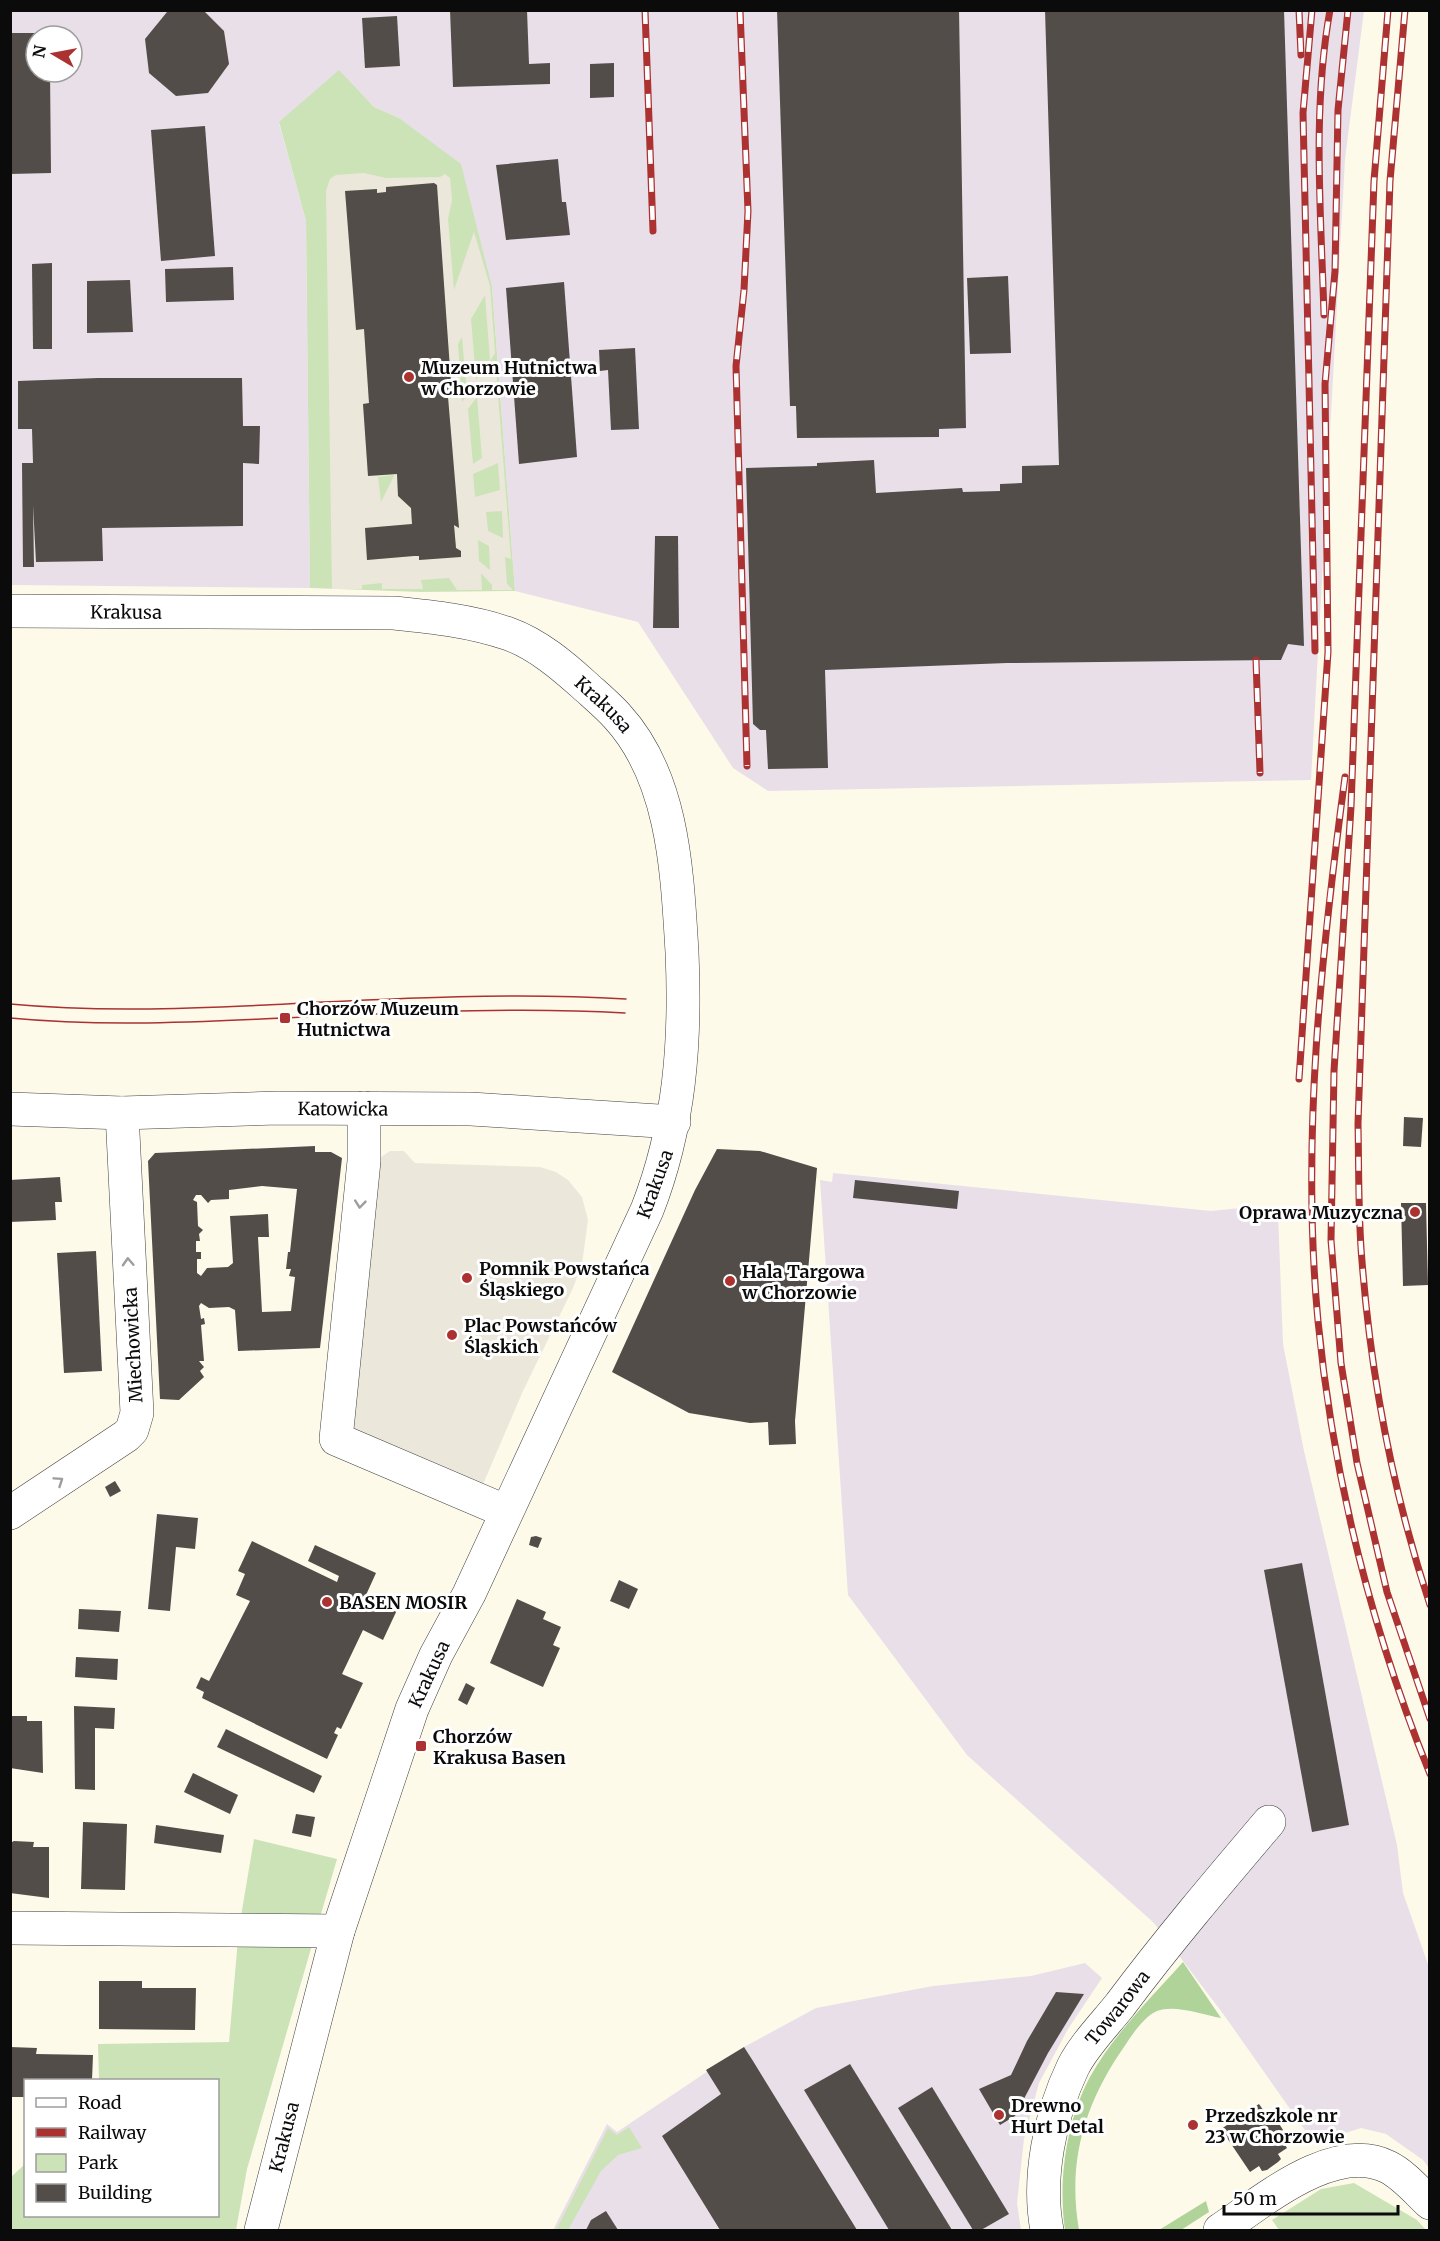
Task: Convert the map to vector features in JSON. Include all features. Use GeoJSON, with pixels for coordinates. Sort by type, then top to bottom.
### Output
{"type":"FeatureCollection","features":[{"type":"Feature","properties":{"kind":"street","name":"Krakusa"},"geometry":{"type":"LineString","coordinates":[[10,611],[394,613],[448,619],[510,634],[567,670],[618,717],[645,757],[668,824],[675,858],[684,1005],[674,1122],[662,1172],[647,1210],[505,1511],[469,1594],[436,1655],[412,1709],[338,1931],[261,2230]]}},
{"type":"Feature","properties":{"kind":"street","name":"Katowicka"},"geometry":{"type":"LineString","coordinates":[[10,1109],[122,1113],[277,1108],[482,1110],[674,1122]]}},
{"type":"Feature","properties":{"kind":"street"},"geometry":{"type":"LineString","coordinates":[[364,1108],[364,1161],[336,1439],[505,1511]]}},
{"type":"Feature","properties":{"kind":"street","name":"Miechowicka"},"geometry":{"type":"LineString","coordinates":[[10,1513],[126,1436],[135,1422],[137,1413],[122,1113]]}},
{"type":"Feature","properties":{"kind":"street","name":"Towarowa"},"geometry":{"type":"LineString","coordinates":[[1047,2230],[1045,2174],[1055,2114],[1074,2065],[1188,1916],[1269,1822]]}},
{"type":"Feature","properties":{"kind":"street"},"geometry":{"type":"LineString","coordinates":[[10,1928],[338,1931]]}},
{"type":"Feature","properties":{"kind":"street"},"geometry":{"type":"LineString","coordinates":[[1220,2230],[1292,2182],[1349,2160],[1388,2167],[1430,2204]]}},
{"type":"Feature","properties":{"kind":"shaded area"},"geometry":{"type":"Polygon","coordinates":[[[11,11],[1364,11],[1345,159],[1311,780],[768,791],[733,768],[638,622],[515,591],[492,287],[399,118],[374,107],[339,71],[279,123],[306,221],[310,588],[11,585],[11,11]]]}},
{"type":"Feature","properties":{"kind":"shaded area"},"geometry":{"type":"Polygon","coordinates":[[[364,173],[386,178],[440,177],[445,174],[450,178],[452,200],[448,219],[454,290],[474,232],[490,286],[495,353],[490,361],[492,376],[496,370],[511,559],[505,557],[507,584],[513,590],[492,590],[492,585],[481,573],[482,590],[457,590],[449,578],[421,580],[423,589],[382,589],[382,583],[362,585],[362,589],[332,589],[326,191],[330,179],[336,175],[364,173]],[[436,184],[386,187],[386,192],[377,193],[377,189],[346,191],[364,329],[369,403],[363,404],[368,476],[397,474],[398,496],[411,508],[412,524],[365,528],[367,560],[419,556],[420,560],[461,556],[461,551],[456,548],[454,525],[459,528],[448,397],[452,396],[436,184]],[[485,295],[471,319],[476,380],[490,360],[485,295]],[[462,337],[458,344],[462,402],[467,395],[462,337]],[[477,397],[468,409],[473,464],[482,458],[477,397]],[[498,463],[473,474],[475,497],[500,490],[498,463]],[[393,475],[378,477],[381,502],[394,476],[393,475]],[[502,511],[486,512],[488,531],[503,538],[502,511]],[[478,540],[479,561],[490,570],[489,546],[478,540]]]}},
{"type":"Feature","properties":{"kind":"shaded area","name":"Plac Powstańców Śląskich"},"geometry":{"type":"Polygon","coordinates":[[[390,1151],[404,1151],[415,1163],[540,1167],[556,1172],[568,1180],[582,1197],[588,1220],[582,1264],[573,1288],[523,1391],[481,1489],[345,1429],[377,1164],[381,1157],[390,1151]]]}},
{"type":"Feature","properties":{"kind":"shaded area"},"geometry":{"type":"Polygon","coordinates":[[[833,1173],[1211,1211],[1241,1208],[1278,1213],[1283,1344],[1304,1451],[1397,1845],[1403,1893],[1429,1967],[1429,2168],[1423,2160],[1386,2134],[1361,2128],[1314,2143],[1224,2015],[1154,1923],[967,1755],[848,1595],[820,1180],[832,1182],[833,1173]]]}},
{"type":"Feature","properties":{"kind":"shaded area"},"geometry":{"type":"Polygon","coordinates":[[[1085,1963],[1102,1978],[1068,2029],[1039,2083],[1024,2139],[1017,2203],[1021,2230],[553,2230],[607,2124],[617,2132],[744,2047],[816,2008],[933,1986],[1031,1976],[1085,1963]]]}},
{"type":"Feature","properties":{"kind":"green space"},"geometry":{"type":"Polygon","coordinates":[[[339,70],[374,107],[399,118],[461,164],[492,287],[515,591],[421,592],[310,588],[306,221],[279,122],[339,70]]]}},
{"type":"Feature","properties":{"kind":"green space"},"geometry":{"type":"Polygon","coordinates":[[[254,1839],[337,1859],[247,2169],[236,2230],[11,2230],[10,2178],[24,2165],[24,2217],[219,2217],[219,2079],[99,2079],[98,2044],[229,2042],[239,1928],[254,1839]]]}},
{"type":"Feature","properties":{"kind":"green space"},"geometry":{"type":"Polygon","coordinates":[[[1183,1962],[1221,2018],[1180,2009],[1164,2009],[1148,2016],[1132,2035],[1112,2066],[1090,2110],[1078,2156],[1076,2204],[1079,2230],[1065,2230],[1063,2192],[1066,2152],[1082,2094],[1099,2061],[1110,2046],[1183,1962]]]}},
{"type":"Feature","properties":{"kind":"green space"},"geometry":{"type":"Polygon","coordinates":[[[629,2127],[642,2148],[618,2155],[601,2171],[568,2230],[556,2230],[608,2128],[617,2135],[629,2127]]]}},
{"type":"Feature","properties":{"kind":"green space"},"geometry":{"type":"Polygon","coordinates":[[[1354,2183],[1417,2220],[1426,2230],[1279,2230],[1272,2220],[1321,2189],[1354,2183]]]}},
{"type":"Feature","properties":{"kind":"green space"},"geometry":{"type":"Polygon","coordinates":[[[1206,2201],[1209,2212],[1181,2230],[1159,2230],[1206,2201]]]}},
{"type":"Feature","properties":{"kind":"building"},"geometry":{"type":"Polygon","coordinates":[[[203,10],[224,31],[229,64],[208,93],[176,96],[149,73],[145,39],[167,12],[203,10]]]}},
{"type":"Feature","properties":{"kind":"building"},"geometry":{"type":"Polygon","coordinates":[[[450,10],[527,10],[529,64],[550,63],[550,84],[453,87],[450,10]]]}},
{"type":"Feature","properties":{"kind":"building"},"geometry":{"type":"Polygon","coordinates":[[[777,10],[959,10],[966,428],[939,429],[939,437],[797,438],[796,406],[790,406],[777,10]]]}},
{"type":"Feature","properties":{"kind":"building"},"geometry":{"type":"Polygon","coordinates":[[[1045,10],[1284,10],[1304,646],[1288,644],[1281,660],[1007,663],[825,670],[828,768],[768,769],[766,730],[760,730],[753,724],[746,468],[817,466],[817,463],[874,460],[876,493],[962,488],[963,492],[1000,491],[1000,484],[1022,483],[1022,466],[1059,465],[1045,10]]]}},
{"type":"Feature","properties":{"kind":"building"},"geometry":{"type":"Polygon","coordinates":[[[397,16],[400,66],[365,68],[362,18],[397,16]]]}},
{"type":"Feature","properties":{"kind":"building"},"geometry":{"type":"Polygon","coordinates":[[[10,33],[24,33],[24,84],[50,84],[51,173],[10,174],[10,33]]]}},
{"type":"Feature","properties":{"kind":"building"},"geometry":{"type":"Polygon","coordinates":[[[614,63],[614,97],[590,98],[590,64],[614,63]]]}},
{"type":"Feature","properties":{"kind":"building"},"geometry":{"type":"Polygon","coordinates":[[[205,126],[215,256],[161,261],[151,130],[205,126]]]}},
{"type":"Feature","properties":{"kind":"building"},"geometry":{"type":"Polygon","coordinates":[[[558,159],[562,202],[566,202],[570,235],[506,240],[496,165],[558,159]]]}},
{"type":"Feature","properties":{"kind":"building","name":"Muzeum Hutnictwa w Chorzowie"},"geometry":{"type":"Polygon","coordinates":[[[434,183],[437,185],[452,397],[448,397],[459,528],[454,525],[456,548],[461,551],[461,557],[419,560],[419,556],[414,556],[367,560],[365,528],[412,524],[411,508],[398,496],[397,474],[368,476],[363,404],[369,403],[364,329],[356,330],[345,191],[377,189],[377,193],[386,192],[386,187],[434,183]]]}},
{"type":"Feature","properties":{"kind":"building"},"geometry":{"type":"Polygon","coordinates":[[[52,263],[52,349],[33,349],[32,264],[52,263]]]}},
{"type":"Feature","properties":{"kind":"building"},"geometry":{"type":"Polygon","coordinates":[[[233,267],[234,300],[166,302],[165,269],[233,267]]]}},
{"type":"Feature","properties":{"kind":"building"},"geometry":{"type":"Polygon","coordinates":[[[1008,276],[1011,353],[970,354],[967,278],[1008,276]]]}},
{"type":"Feature","properties":{"kind":"building"},"geometry":{"type":"Polygon","coordinates":[[[130,280],[133,332],[87,333],[87,281],[130,280]]]}},
{"type":"Feature","properties":{"kind":"building"},"geometry":{"type":"Polygon","coordinates":[[[564,282],[577,457],[519,464],[506,288],[564,282]]]}},
{"type":"Feature","properties":{"kind":"building"},"geometry":{"type":"Polygon","coordinates":[[[635,348],[639,429],[611,430],[608,370],[600,371],[599,350],[635,348]]]}},
{"type":"Feature","properties":{"kind":"building"},"geometry":{"type":"Polygon","coordinates":[[[98,378],[242,378],[243,426],[260,426],[259,464],[243,463],[243,526],[102,528],[103,561],[36,562],[33,505],[34,567],[23,567],[22,463],[33,463],[32,429],[18,429],[18,381],[98,378]]]}},
{"type":"Feature","properties":{"kind":"building"},"geometry":{"type":"Polygon","coordinates":[[[655,536],[678,536],[679,628],[653,628],[655,536]]]}},
{"type":"Feature","properties":{"kind":"building"},"geometry":{"type":"Polygon","coordinates":[[[1404,1117],[1423,1118],[1421,1147],[1403,1146],[1404,1117]]]}},
{"type":"Feature","properties":{"kind":"building"},"geometry":{"type":"Polygon","coordinates":[[[315,1146],[315,1152],[331,1152],[342,1158],[320,1348],[238,1351],[235,1310],[229,1307],[209,1308],[201,1303],[199,1306],[201,1319],[204,1318],[205,1324],[201,1325],[204,1361],[199,1361],[204,1367],[200,1371],[204,1377],[179,1400],[160,1399],[148,1161],[155,1153],[315,1146]],[[262,1186],[229,1190],[229,1199],[211,1200],[208,1203],[201,1195],[196,1195],[193,1200],[197,1202],[198,1226],[203,1230],[199,1234],[200,1241],[196,1241],[196,1252],[201,1252],[201,1259],[197,1259],[197,1273],[201,1276],[207,1268],[228,1267],[233,1263],[230,1216],[268,1214],[269,1237],[258,1237],[262,1312],[291,1311],[295,1277],[289,1276],[291,1269],[286,1269],[297,1189],[262,1186]]]}},
{"type":"Feature","properties":{"kind":"building","name":"Hala Targowa w Chorzowie"},"geometry":{"type":"Polygon","coordinates":[[[717,1149],[760,1151],[817,1168],[795,1421],[796,1444],[769,1445],[768,1422],[750,1423],[689,1413],[612,1372],[695,1190],[717,1149]]]}},
{"type":"Feature","properties":{"kind":"building"},"geometry":{"type":"Polygon","coordinates":[[[60,1177],[62,1202],[55,1202],[56,1220],[10,1222],[10,1180],[60,1177]]]}},
{"type":"Feature","properties":{"kind":"building"},"geometry":{"type":"Polygon","coordinates":[[[855,1180],[959,1191],[957,1209],[853,1198],[855,1180]]]}},
{"type":"Feature","properties":{"kind":"building"},"geometry":{"type":"Polygon","coordinates":[[[1401,1203],[1426,1203],[1428,1285],[1403,1286],[1401,1203]]]}},
{"type":"Feature","properties":{"kind":"building"},"geometry":{"type":"Polygon","coordinates":[[[96,1251],[102,1371],[64,1373],[57,1253],[96,1251]]]}},
{"type":"Feature","properties":{"kind":"building"},"geometry":{"type":"Polygon","coordinates":[[[115,1481],[121,1491],[110,1497],[105,1487],[115,1481]]]}},
{"type":"Feature","properties":{"kind":"building"},"geometry":{"type":"Polygon","coordinates":[[[157,1514],[198,1518],[195,1549],[176,1547],[170,1611],[148,1609],[157,1514]]]}},
{"type":"Feature","properties":{"kind":"building"},"geometry":{"type":"Polygon","coordinates":[[[531,1537],[542,1538],[538,1548],[529,1545],[531,1537]]]}},
{"type":"Feature","properties":{"kind":"building"},"geometry":{"type":"Polygon","coordinates":[[[252,1541],[337,1582],[339,1576],[308,1561],[315,1545],[376,1573],[366,1595],[397,1610],[383,1640],[363,1630],[342,1674],[363,1683],[341,1729],[337,1727],[334,1733],[338,1735],[327,1759],[202,1698],[204,1692],[196,1688],[201,1677],[209,1681],[250,1601],[236,1595],[245,1574],[238,1571],[252,1541]]]}},
{"type":"Feature","properties":{"kind":"building"},"geometry":{"type":"Polygon","coordinates":[[[1302,1563],[1349,1825],[1312,1832],[1264,1570],[1302,1563]]]}},
{"type":"Feature","properties":{"kind":"building"},"geometry":{"type":"Polygon","coordinates":[[[619,1580],[638,1589],[629,1609],[610,1601],[619,1580]]]}},
{"type":"Feature","properties":{"kind":"building"},"geometry":{"type":"Polygon","coordinates":[[[517,1599],[546,1612],[543,1619],[561,1627],[553,1645],[560,1648],[543,1687],[490,1663],[517,1599]]]}},
{"type":"Feature","properties":{"kind":"building"},"geometry":{"type":"Polygon","coordinates":[[[79,1609],[121,1611],[119,1632],[78,1629],[79,1609]]]}},
{"type":"Feature","properties":{"kind":"building"},"geometry":{"type":"Polygon","coordinates":[[[76,1657],[118,1659],[117,1680],[75,1677],[76,1657]]]}},
{"type":"Feature","properties":{"kind":"building"},"geometry":{"type":"Polygon","coordinates":[[[466,1683],[475,1688],[467,1705],[458,1700],[466,1683]]]}},
{"type":"Feature","properties":{"kind":"building"},"geometry":{"type":"Polygon","coordinates":[[[74,1706],[115,1708],[114,1729],[95,1728],[95,1790],[75,1789],[74,1706]]]}},
{"type":"Feature","properties":{"kind":"building"},"geometry":{"type":"Polygon","coordinates":[[[10,1716],[27,1716],[27,1721],[42,1721],[43,1773],[10,1768],[10,1716]]]}},
{"type":"Feature","properties":{"kind":"building"},"geometry":{"type":"Polygon","coordinates":[[[226,1729],[322,1776],[314,1793],[217,1747],[226,1729]]]}},
{"type":"Feature","properties":{"kind":"building"},"geometry":{"type":"Polygon","coordinates":[[[193,1773],[238,1795],[230,1814],[184,1792],[193,1773]]]}},
{"type":"Feature","properties":{"kind":"building"},"geometry":{"type":"Polygon","coordinates":[[[296,1814],[315,1817],[311,1837],[292,1833],[296,1814]]]}},
{"type":"Feature","properties":{"kind":"building"},"geometry":{"type":"Polygon","coordinates":[[[83,1822],[127,1824],[125,1890],[81,1889],[83,1822]]]}},
{"type":"Feature","properties":{"kind":"building"},"geometry":{"type":"Polygon","coordinates":[[[156,1825],[224,1835],[221,1853],[154,1843],[156,1825]]]}},
{"type":"Feature","properties":{"kind":"building"},"geometry":{"type":"Polygon","coordinates":[[[14,1841],[34,1842],[33,1847],[49,1847],[49,1898],[10,1893],[10,1843],[14,1841]]]}},
{"type":"Feature","properties":{"kind":"building"},"geometry":{"type":"Polygon","coordinates":[[[99,1981],[142,1981],[142,1988],[196,1988],[195,2030],[99,2029],[99,1981]]]}},
{"type":"Feature","properties":{"kind":"building"},"geometry":{"type":"Polygon","coordinates":[[[1056,1992],[1084,1994],[1048,2053],[1015,2116],[1000,2125],[979,2089],[1011,2075],[1027,2041],[1056,1992]]]}},
{"type":"Feature","properties":{"kind":"building"},"geometry":{"type":"Polygon","coordinates":[[[10,2047],[37,2048],[36,2054],[93,2055],[92,2079],[24,2079],[24,2097],[10,2097],[10,2047]]]}},
{"type":"Feature","properties":{"kind":"building"},"geometry":{"type":"Polygon","coordinates":[[[744,2047],[857,2230],[720,2230],[662,2136],[721,2094],[706,2070],[744,2047]]]}},
{"type":"Feature","properties":{"kind":"building"},"geometry":{"type":"Polygon","coordinates":[[[850,2064],[952,2230],[889,2230],[804,2090],[850,2064]]]}},
{"type":"Feature","properties":{"kind":"building"},"geometry":{"type":"Polygon","coordinates":[[[932,2087],[1009,2214],[981,2230],[973,2230],[898,2108],[932,2087]]]}},
{"type":"Feature","properties":{"kind":"building"},"geometry":{"type":"Polygon","coordinates":[[[1259,2104],[1268,2117],[1273,2114],[1283,2130],[1278,2134],[1287,2148],[1278,2154],[1281,2159],[1267,2170],[1262,2171],[1259,2166],[1250,2172],[1221,2129],[1259,2104]]]}},
{"type":"Feature","properties":{"kind":"building"},"geometry":{"type":"Polygon","coordinates":[[[606,2211],[618,2230],[586,2230],[591,2220],[606,2211]]]}},
{"type":"Feature","properties":{"kind":"tram line"},"geometry":{"type":"LineString","coordinates":[[10,1004],[138,1009],[446,997],[536,996],[626,999]]}},
{"type":"Feature","properties":{"kind":"tram line"},"geometry":{"type":"LineString","coordinates":[[10,1018],[136,1023],[534,1010],[625,1013]]}},
{"type":"Feature","properties":{"kind":"railway"},"geometry":{"type":"LineString","coordinates":[[645,10],[653,231]]}},
{"type":"Feature","properties":{"kind":"railway"},"geometry":{"type":"LineString","coordinates":[[740,10],[748,211],[744,290],[736,366],[747,766]]}},
{"type":"Feature","properties":{"kind":"railway"},"geometry":{"type":"LineString","coordinates":[[1299,10],[1301,55]]}},
{"type":"Feature","properties":{"kind":"railway"},"geometry":{"type":"LineString","coordinates":[[1312,10],[1303,113],[1315,651]]}},
{"type":"Feature","properties":{"kind":"railway"},"geometry":{"type":"LineString","coordinates":[[1324,315],[1319,124],[1324,48],[1330,10]]}},
{"type":"Feature","properties":{"kind":"railway"},"geometry":{"type":"LineString","coordinates":[[1299,1079],[1328,652],[1325,384],[1335,271],[1338,110],[1348,10]]}},
{"type":"Feature","properties":{"kind":"railway"},"geometry":{"type":"LineString","coordinates":[[1388,10],[1374,181],[1351,807],[1334,1071],[1331,1240],[1341,1363],[1357,1463],[1387,1592],[1430,1719]]}},
{"type":"Feature","properties":{"kind":"railway"},"geometry":{"type":"LineString","coordinates":[[1405,10],[1390,181],[1358,1124],[1359,1193],[1366,1305],[1378,1392],[1405,1520],[1430,1605]]}},
{"type":"Feature","properties":{"kind":"railway"},"geometry":{"type":"LineString","coordinates":[[1256,660],[1260,773]]}},
{"type":"Feature","properties":{"kind":"railway"},"geometry":{"type":"LineString","coordinates":[[1345,777],[1328,912],[1316,1048],[1312,1185],[1313,1253],[1318,1321],[1334,1437],[1357,1551],[1390,1664],[1430,1774]]}},
{"type":"Feature","properties":{"kind":"place","name":"Muzeum Hutnictwa w Chorzowie"},"geometry":{"type":"Point","coordinates":[409,377]}},
{"type":"Feature","properties":{"kind":"place","name":"Chorzów Muzeum Hutnictwa"},"geometry":{"type":"Point","coordinates":[285,1018]}},
{"type":"Feature","properties":{"kind":"place","name":"Oprawa Muzyczna"},"geometry":{"type":"Point","coordinates":[1415,1212]}},
{"type":"Feature","properties":{"kind":"place","name":"Pomnik Powstańca Śląskiego"},"geometry":{"type":"Point","coordinates":[467,1278]}},
{"type":"Feature","properties":{"kind":"place","name":"Hala Targowa w Chorzowie"},"geometry":{"type":"Point","coordinates":[730,1281]}},
{"type":"Feature","properties":{"kind":"place","name":"Plac Powstańców Śląskich"},"geometry":{"type":"Point","coordinates":[452,1335]}},
{"type":"Feature","properties":{"kind":"place","name":"BASEN MOSIR"},"geometry":{"type":"Point","coordinates":[327,1602]}},
{"type":"Feature","properties":{"kind":"place","name":"Chorzów Krakusa Basen"},"geometry":{"type":"Point","coordinates":[421,1746]}},
{"type":"Feature","properties":{"kind":"place","name":"Drewno Hurt Detal"},"geometry":{"type":"Point","coordinates":[999,2115]}},
{"type":"Feature","properties":{"kind":"place","name":"Przedszkole nr 23 w Chorzowie"},"geometry":{"type":"Point","coordinates":[1193,2125]}}]}
